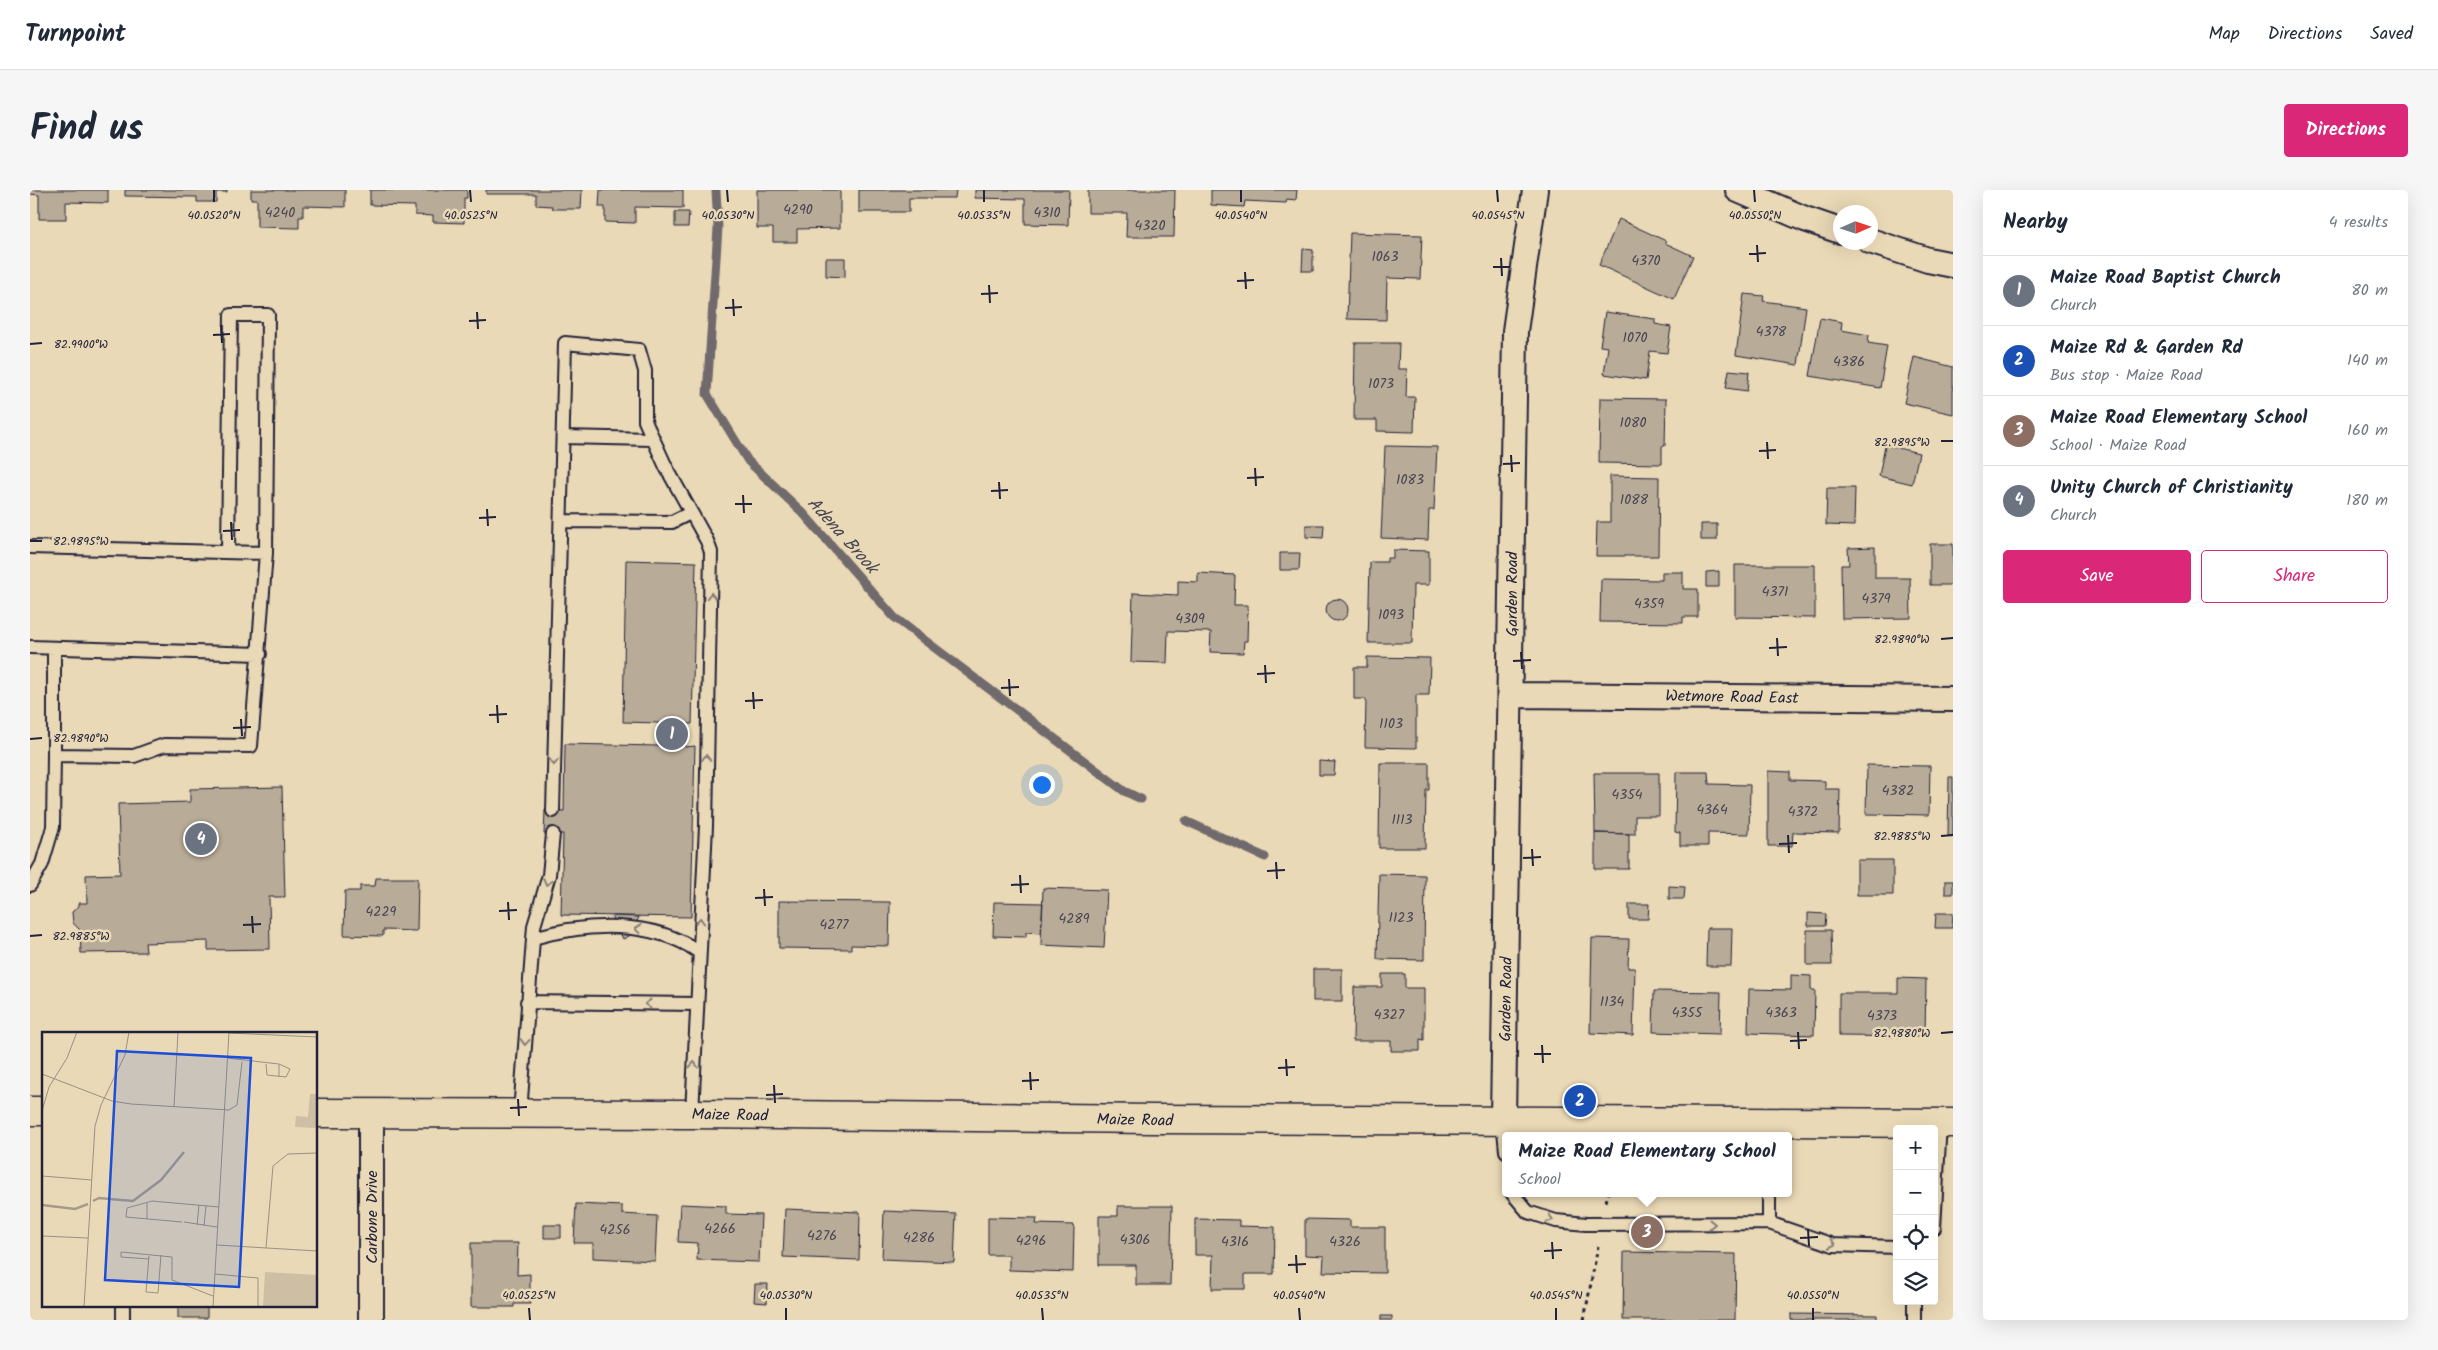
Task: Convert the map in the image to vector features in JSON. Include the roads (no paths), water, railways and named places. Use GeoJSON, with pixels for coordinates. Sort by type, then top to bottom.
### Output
{"type":"FeatureCollection","features":[{"type":"Feature","properties":{"kind":"street","name":"Garden Road"},"geometry":{"type":"LineString","coordinates":[[1503,1119],[1511,695],[1515,331],[1535,190]]}},
{"type":"Feature","properties":{"kind":"street"},"geometry":{"type":"LineString","coordinates":[[1738,190],[1805,219],[1833,229]]}},
{"type":"Feature","properties":{"kind":"street"},"geometry":{"type":"LineString","coordinates":[[1878,244],[1928,260],[1953,265]]}},
{"type":"Feature","properties":{"kind":"street","name":"Wetmore Road East"},"geometry":{"type":"LineString","coordinates":[[1511,695],[1953,699]]}},
{"type":"Feature","properties":{"kind":"street","name":"Maize Road"},"geometry":{"type":"LineString","coordinates":[[318,1113],[692,1114],[1144,1119],[1503,1119],[1768,1129],[1947,1123]]}},
{"type":"Feature","properties":{"kind":"street","name":"Carbone Drive"},"geometry":{"type":"LineString","coordinates":[[371,1114],[371,1320]]}},
{"type":"Feature","properties":{"kind":"lane"},"geometry":{"type":"LineString","coordinates":[[54,755],[134,756],[164,745],[250,746],[260,654],[266,553],[268,315],[230,315],[228,552]]}},
{"type":"Feature","properties":{"kind":"lane"},"geometry":{"type":"LineString","coordinates":[[553,811],[565,343],[640,350],[645,371],[645,421],[652,439],[690,513],[708,541],[711,552],[706,826],[692,1114]]}},
{"type":"Feature","properties":{"kind":"lane"},"geometry":{"type":"LineString","coordinates":[[563,437],[652,439]]}},
{"type":"Feature","properties":{"kind":"lane"},"geometry":{"type":"LineString","coordinates":[[561,522],[672,522],[690,513]]}},
{"type":"Feature","properties":{"kind":"lane"},"geometry":{"type":"LineString","coordinates":[[30,547],[266,553]]}},
{"type":"Feature","properties":{"kind":"lane"},"geometry":{"type":"LineString","coordinates":[[30,647],[260,654]]}},
{"type":"Feature","properties":{"kind":"lane"},"geometry":{"type":"LineString","coordinates":[[30,885],[42,864],[53,827],[54,648]]}},
{"type":"Feature","properties":{"kind":"lane"},"geometry":{"type":"LineString","coordinates":[[520,1114],[534,926],[550,875],[553,834]]}},
{"type":"Feature","properties":{"kind":"lane"},"geometry":{"type":"LineString","coordinates":[[533,938],[558,930],[634,928],[682,940],[699,952]]}},
{"type":"Feature","properties":{"kind":"lane"},"geometry":{"type":"LineString","coordinates":[[527,1002],[697,1004]]}},
{"type":"Feature","properties":{"kind":"lane"},"geometry":{"type":"LineString","coordinates":[[1503,1119],[1504,1132]]}},
{"type":"Feature","properties":{"kind":"lane"},"geometry":{"type":"LineString","coordinates":[[1936,1215],[1947,1123]]}},
{"type":"Feature","properties":{"kind":"lane"},"geometry":{"type":"LineString","coordinates":[[1515,1197],[1528,1212],[1556,1221],[1602,1224],[1769,1223],[1833,1245],[1893,1247]]}},
{"type":"Feature","properties":{"kind":"lane"},"geometry":{"type":"LineString","coordinates":[[1769,1197],[1769,1223]]}},
{"type":"Feature","properties":{"kind":"lane"},"geometry":{"type":"LineString","coordinates":[[1914,1305],[1914,1320]]}},
{"type":"Feature","properties":{"kind":"waterway","name":"Adena Brook"},"geometry":{"type":"LineString","coordinates":[[716,190],[718,228],[707,394],[748,461],[803,513],[894,617],[1124,791],[1141,799]]}},
{"type":"Feature","properties":{"kind":"waterway","name":"Adena Brook"},"geometry":{"type":"LineString","coordinates":[[1186,821],[1265,857]]}},
{"type":"Feature","properties":{"kind":"place","name":"Maize Road Baptist Church"},"geometry":{"type":"Point","coordinates":[672,734]}},
{"type":"Feature","properties":{"kind":"place","name":"Unity Church of Christianity"},"geometry":{"type":"Point","coordinates":[201,839]}},
{"type":"Feature","properties":{"kind":"place","name":"Maize Rd & Garden Rd"},"geometry":{"type":"Point","coordinates":[1580,1101]}},
{"type":"Feature","properties":{"kind":"place","name":"Maize Road Elementary School"},"geometry":{"type":"Point","coordinates":[1647,1232]}}]}
